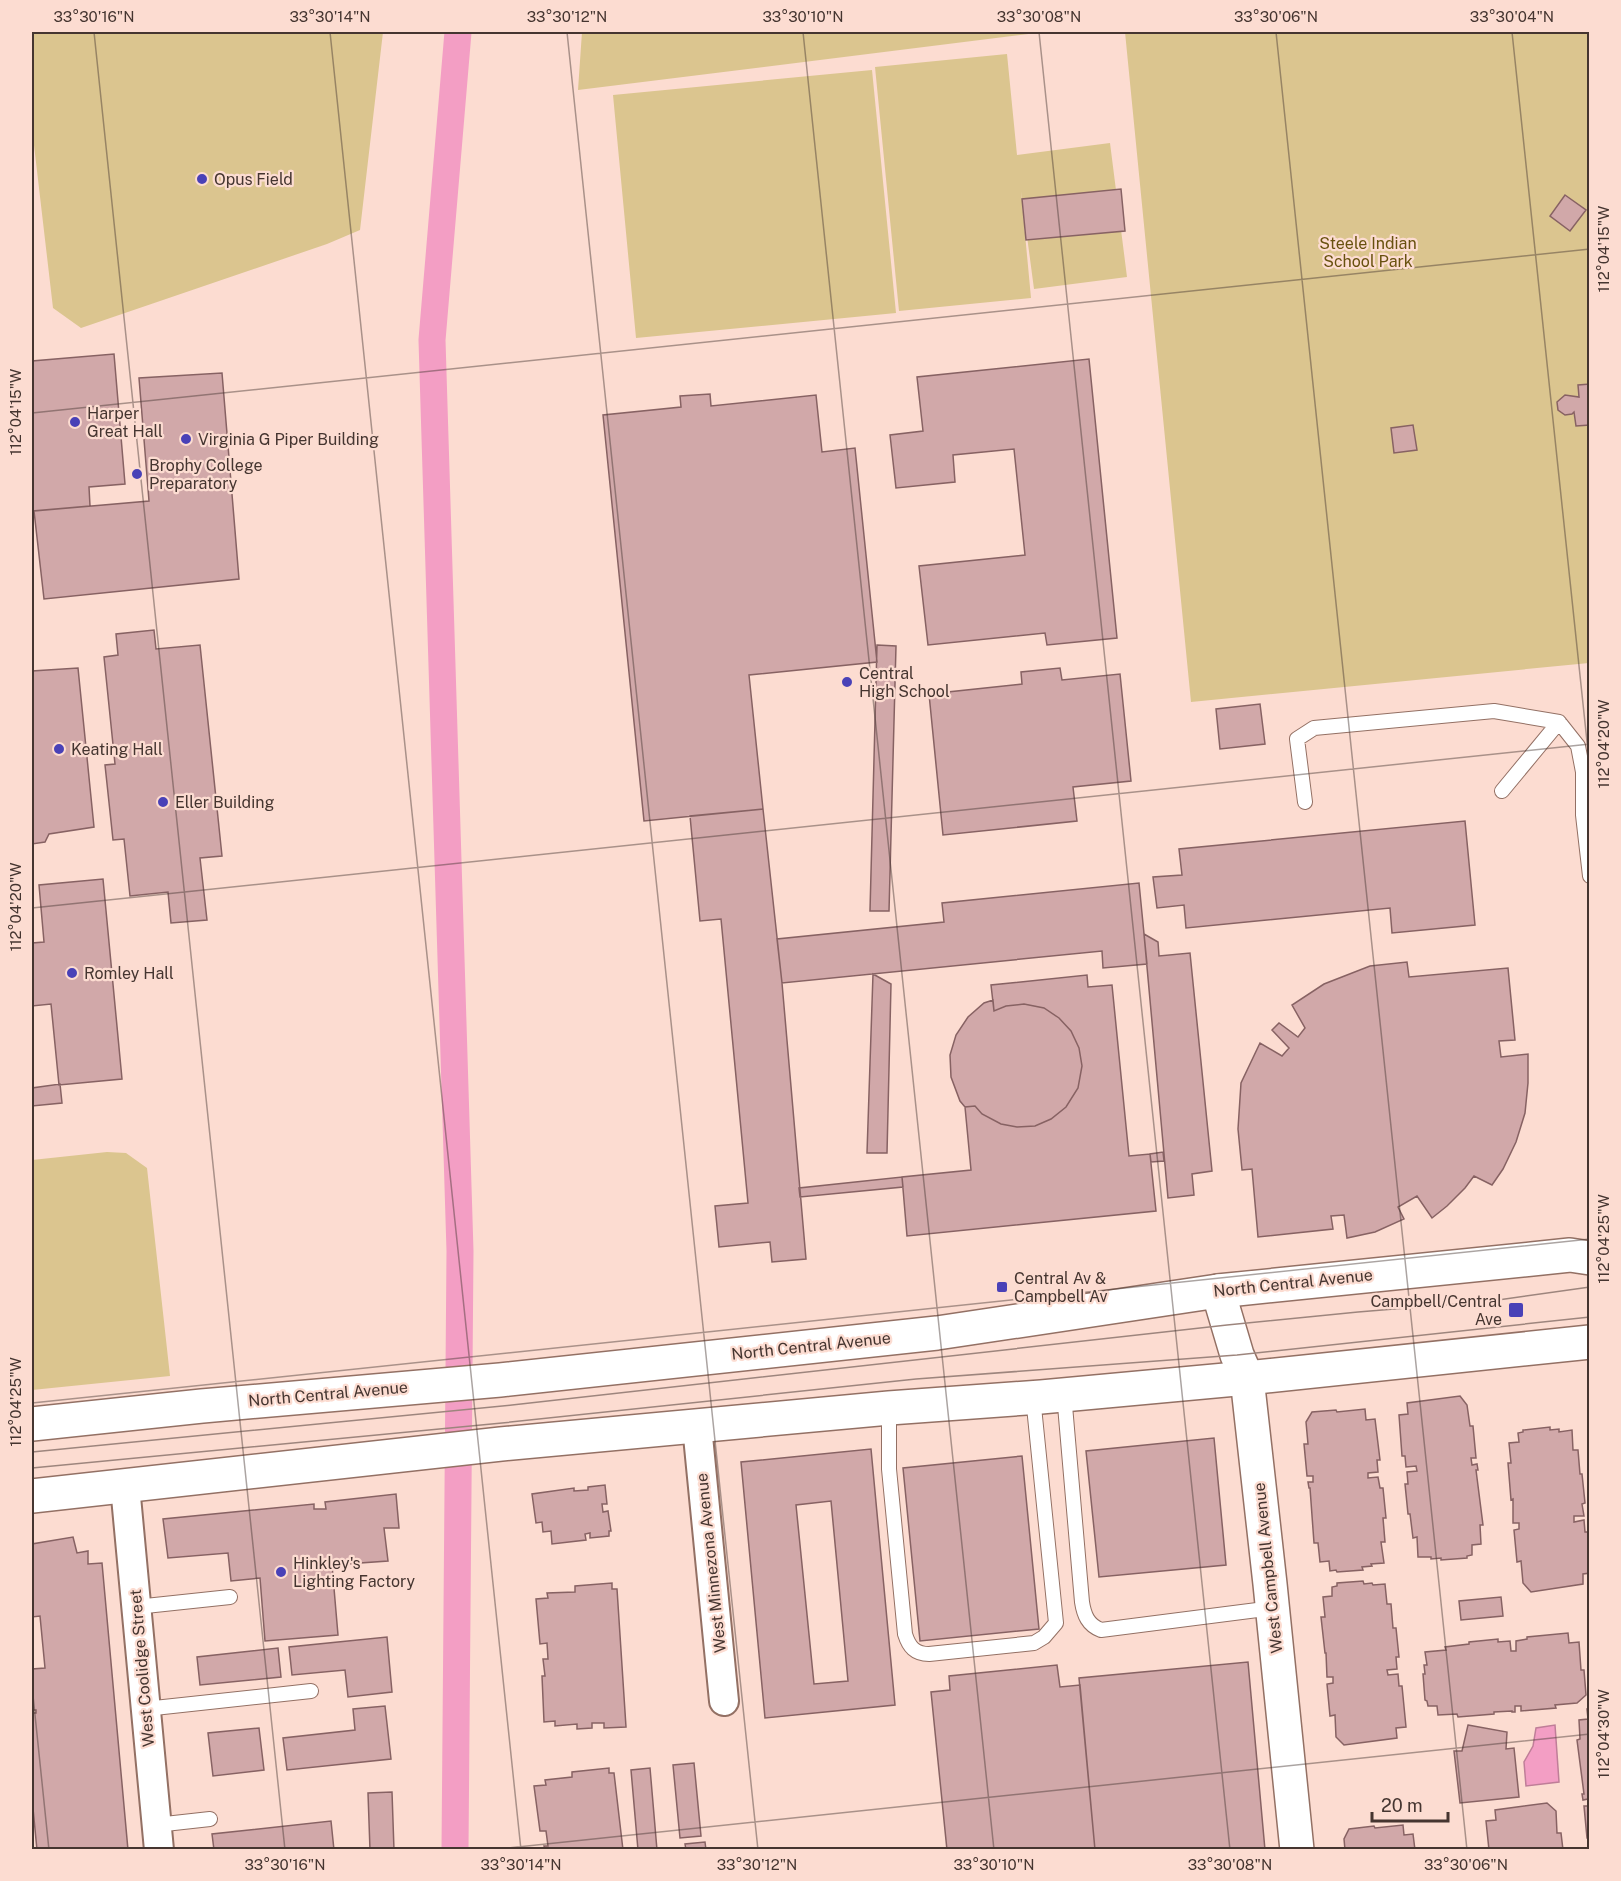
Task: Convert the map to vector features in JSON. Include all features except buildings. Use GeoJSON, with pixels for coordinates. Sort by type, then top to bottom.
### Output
{"type":"FeatureCollection","features":[{"type":"Feature","properties":{"kind":"main road","name":"North Central Avenue"},"geometry":{"type":"LineString","coordinates":[[32,1424],[214,1405],[500,1380],[937,1333],[1218,1291],[1570,1255],[1590,1258]]}},
{"type":"Feature","properties":{"kind":"main road","name":"West Campbell Avenue"},"geometry":{"type":"LineString","coordinates":[[1218,1291],[1237,1354],[1247,1378],[1297,1850]]}},
{"type":"Feature","properties":{"kind":"main road"},"geometry":{"type":"LineString","coordinates":[[32,1496],[501,1444],[1247,1378],[1590,1342]]}},
{"type":"Feature","properties":{"kind":"street","name":"West Minnezona Avenue"},"geometry":{"type":"LineString","coordinates":[[697,1426],[724,1701]]}},
{"type":"Feature","properties":{"kind":"street","name":"West Coolidge Street"},"geometry":{"type":"LineString","coordinates":[[125,1486],[157,1837]]}},
{"type":"Feature","properties":{"kind":"lane"},"geometry":{"type":"LineString","coordinates":[[1305,802],[1297,739],[1314,728],[1494,711],[1559,722],[1578,746],[1580,755],[1583,772],[1583,814],[1590,876]]}},
{"type":"Feature","properties":{"kind":"lane"},"geometry":{"type":"LineString","coordinates":[[1502,791],[1559,722]]}},
{"type":"Feature","properties":{"kind":"lane"},"geometry":{"type":"LineString","coordinates":[[889,1408],[889,1469],[905,1634],[908,1644],[914,1651],[929,1654],[1034,1643],[1044,1637],[1056,1623],[1049,1396]]}},
{"type":"Feature","properties":{"kind":"lane"},"geometry":{"type":"LineString","coordinates":[[1049,1396],[1082,1602],[1084,1612],[1094,1628],[1101,1630],[1273,1608]]}},
{"type":"Feature","properties":{"kind":"lane"},"geometry":{"type":"LineString","coordinates":[[136,1607],[230,1597]]}},
{"type":"Feature","properties":{"kind":"lane"},"geometry":{"type":"LineString","coordinates":[[145,1709],[311,1691]]}},
{"type":"Feature","properties":{"kind":"lane"},"geometry":{"type":"LineString","coordinates":[[157,1837],[210,1819]]}},
{"type":"Feature","properties":{"kind":"green space","name":"Opus Field"},"geometry":{"type":"Polygon","coordinates":[[[32,32],[383,32],[360,230],[327,244],[81,328],[53,308],[32,128],[32,32]]]}},
{"type":"Feature","properties":{"kind":"green space"},"geometry":{"type":"Polygon","coordinates":[[[582,32],[1045,32],[578,90],[582,32]]]}},
{"type":"Feature","properties":{"kind":"green space","name":"Steele Indian School Park"},"geometry":{"type":"Polygon","coordinates":[[[1125,32],[1589,32],[1589,663],[1191,702],[1125,32]]]}},
{"type":"Feature","properties":{"kind":"green space"},"geometry":{"type":"Polygon","coordinates":[[[1007,54],[1017,155],[1110,143],[1127,277],[1034,289],[1021,191],[1031,298],[899,311],[875,67],[1007,54]]]}},
{"type":"Feature","properties":{"kind":"green space"},"geometry":{"type":"Polygon","coordinates":[[[872,70],[896,313],[636,338],[613,95],[872,70]]]}},
{"type":"Feature","properties":{"kind":"green space"},"geometry":{"type":"Polygon","coordinates":[[[107,1152],[126,1153],[147,1168],[170,1376],[32,1390],[32,1160],[107,1152]]]}},
{"type":"Feature","properties":{"kind":"shaded area"},"geometry":{"type":"Polygon","coordinates":[[[1555,1725],[1559,1782],[1526,1786],[1524,1762],[1533,1746],[1536,1728],[1555,1725]]]}},
{"type":"Feature","properties":{"kind":"waterway"},"geometry":{"type":"LineString","coordinates":[[455,1850],[460,1251],[432,340],[458,32]]}},
{"type":"Feature","properties":{"kind":"tram line"},"geometry":{"type":"LineString","coordinates":[[32,1452],[512,1405],[1227,1325],[1491,1301],[1590,1287]]}},
{"type":"Feature","properties":{"kind":"tram line"},"geometry":{"type":"LineString","coordinates":[[32,1468],[502,1423],[916,1379],[1237,1355],[1590,1317]]}},
{"type":"Feature","properties":{"kind":"place","name":"Opus Field"},"geometry":{"type":"Point","coordinates":[202,179]}},
{"type":"Feature","properties":{"kind":"place","name":"Harper Great Hall"},"geometry":{"type":"Point","coordinates":[75,422]}},
{"type":"Feature","properties":{"kind":"place","name":"Virginia G Piper Building"},"geometry":{"type":"Point","coordinates":[186,439]}},
{"type":"Feature","properties":{"kind":"place","name":"Brophy College Preparatory"},"geometry":{"type":"Point","coordinates":[137,474]}},
{"type":"Feature","properties":{"kind":"place","name":"Central High School"},"geometry":{"type":"Point","coordinates":[847,682]}},
{"type":"Feature","properties":{"kind":"place","name":"Keating Hall"},"geometry":{"type":"Point","coordinates":[59,749]}},
{"type":"Feature","properties":{"kind":"place","name":"Eller Building"},"geometry":{"type":"Point","coordinates":[163,802]}},
{"type":"Feature","properties":{"kind":"place","name":"Romley Hall"},"geometry":{"type":"Point","coordinates":[72,973]}},
{"type":"Feature","properties":{"kind":"place","name":"Central Av & Campbell Av"},"geometry":{"type":"Point","coordinates":[1002,1287]}},
{"type":"Feature","properties":{"kind":"place","name":"Campbell/Central Ave"},"geometry":{"type":"Point","coordinates":[1516,1310]}},
{"type":"Feature","properties":{"kind":"place","name":"Hinkley's Lighting Factory"},"geometry":{"type":"Point","coordinates":[281,1572]}}]}
